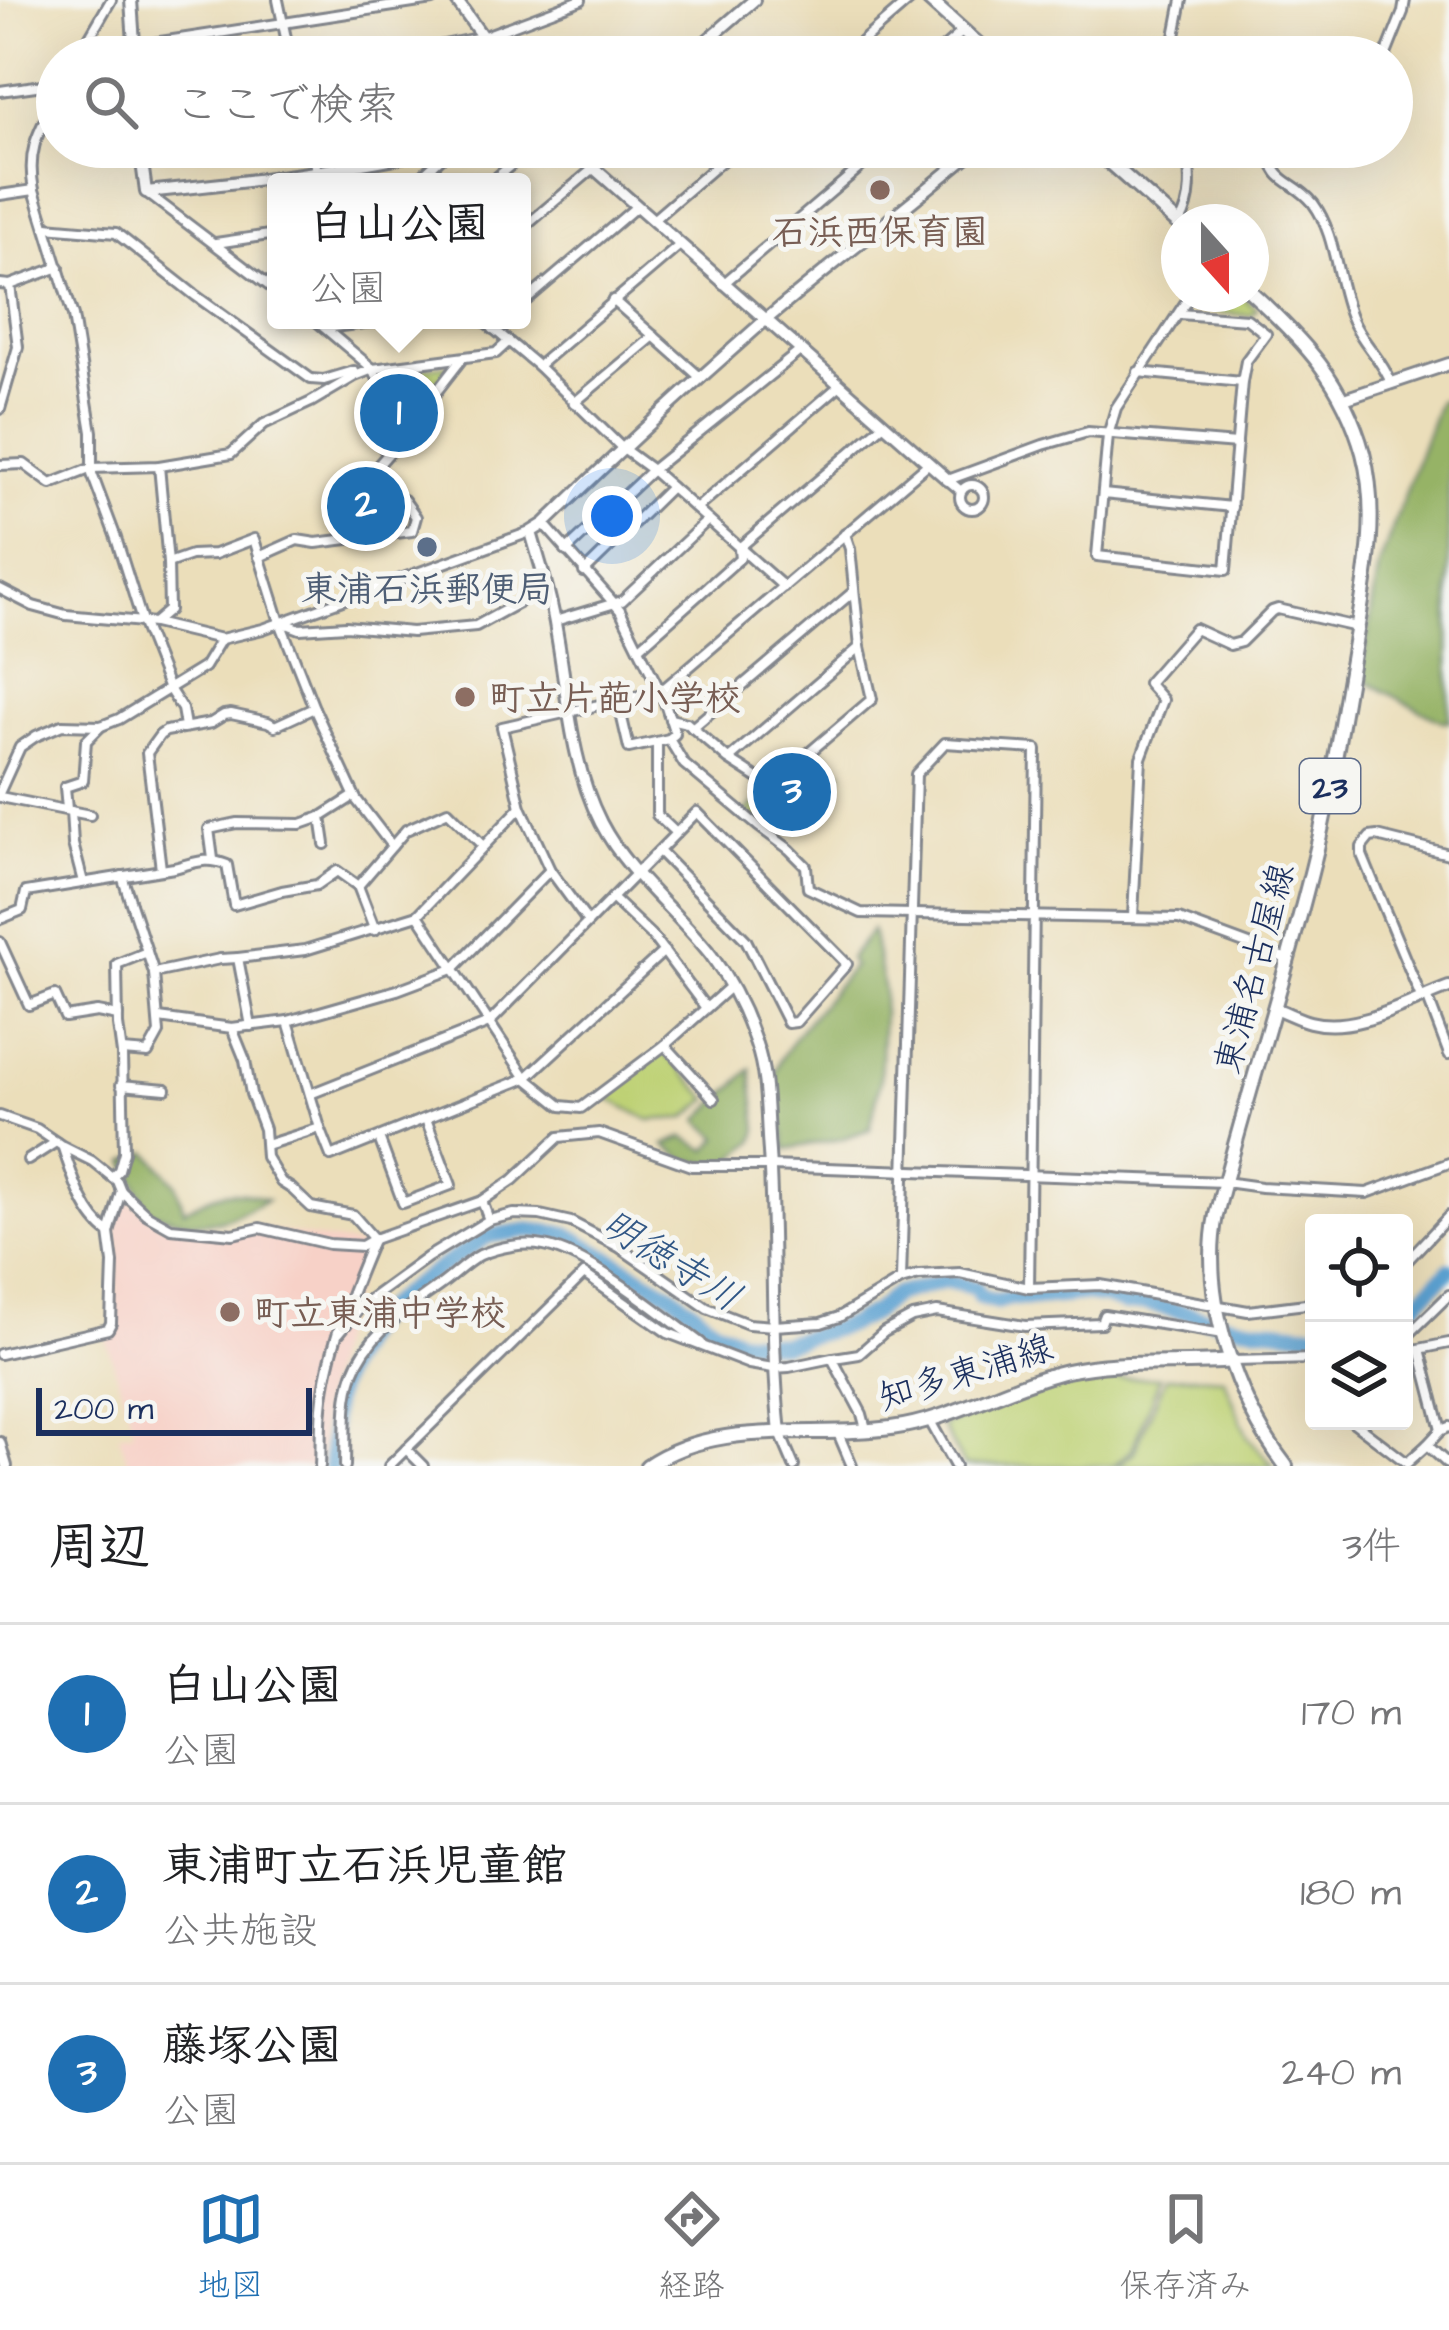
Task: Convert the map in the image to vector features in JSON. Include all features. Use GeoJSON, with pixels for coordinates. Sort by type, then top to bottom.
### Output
{"type":"FeatureCollection","features":[{"type":"Feature","properties":{"kind":"main road"},"geometry":{"type":"LineString","coordinates":[[929,0],[969,36]]}},
{"type":"Feature","properties":{"kind":"main road"},"geometry":{"type":"LineString","coordinates":[[1116,168],[1161,208]]}},
{"type":"Feature","properties":{"kind":"main road","name":"東浦名古屋線"},"geometry":{"type":"LineString","coordinates":[[1269,309],[1322,365],[1344,399],[1364,458],[1371,542],[1313,866],[1225,1182],[1211,1252],[1217,1307],[1250,1410],[1286,1466]]}},
{"type":"Feature","properties":{"kind":"main road","name":"知多東浦線"},"geometry":{"type":"LineString","coordinates":[[647,1466],[705,1442],[895,1428],[1069,1370],[1233,1361]]}},
{"type":"Feature","properties":{"kind":"street"},"geometry":{"type":"LineString","coordinates":[[90,36],[111,0]]}},
{"type":"Feature","properties":{"kind":"street"},"geometry":{"type":"LineString","coordinates":[[131,0],[134,36]]}},
{"type":"Feature","properties":{"kind":"street"},"geometry":{"type":"LineString","coordinates":[[278,0],[285,36]]}},
{"type":"Feature","properties":{"kind":"street"},"geometry":{"type":"LineString","coordinates":[[220,36],[433,0]]}},
{"type":"Feature","properties":{"kind":"street"},"geometry":{"type":"LineString","coordinates":[[456,0],[481,36]]}},
{"type":"Feature","properties":{"kind":"street"},"geometry":{"type":"LineString","coordinates":[[485,36],[580,0]]}},
{"type":"Feature","properties":{"kind":"street"},"geometry":{"type":"LineString","coordinates":[[712,36],[754,0]]}},
{"type":"Feature","properties":{"kind":"street"},"geometry":{"type":"LineString","coordinates":[[868,36],[910,0]]}},
{"type":"Feature","properties":{"kind":"street"},"geometry":{"type":"LineString","coordinates":[[1175,36],[1182,0]]}},
{"type":"Feature","properties":{"kind":"street"},"geometry":{"type":"LineString","coordinates":[[1393,36],[1405,0]]}},
{"type":"Feature","properties":{"kind":"street"},"geometry":{"type":"LineString","coordinates":[[957,36],[963,31]]}},
{"type":"Feature","properties":{"kind":"street"},"geometry":{"type":"LineString","coordinates":[[0,91],[36,86]]}},
{"type":"Feature","properties":{"kind":"street"},"geometry":{"type":"LineString","coordinates":[[36,141],[31,172],[34,190],[73,316],[92,432],[92,468],[142,621],[182,709],[185,726]]}},
{"type":"Feature","properties":{"kind":"street"},"geometry":{"type":"LineString","coordinates":[[143,168],[146,191],[267,282]]}},
{"type":"Feature","properties":{"kind":"street"},"geometry":{"type":"LineString","coordinates":[[295,173],[331,168]]}},
{"type":"Feature","properties":{"kind":"street"},"geometry":{"type":"LineString","coordinates":[[531,221],[593,168],[961,491]]}},
{"type":"Feature","properties":{"kind":"street"},"geometry":{"type":"LineString","coordinates":[[652,220],[714,168]]}},
{"type":"Feature","properties":{"kind":"street"},"geometry":{"type":"LineString","coordinates":[[722,284],[859,168]]}},
{"type":"Feature","properties":{"kind":"street"},"geometry":{"type":"LineString","coordinates":[[0,589],[65,616],[154,622],[221,639],[263,629],[531,532],[766,320],[953,168]]}},
{"type":"Feature","properties":{"kind":"street"},"geometry":{"type":"LineString","coordinates":[[1187,204],[1189,168]]}},
{"type":"Feature","properties":{"kind":"street"},"geometry":{"type":"LineString","coordinates":[[1275,168],[1277,176],[1312,202],[1328,232],[1353,322],[1391,383]]}},
{"type":"Feature","properties":{"kind":"street"},"geometry":{"type":"LineString","coordinates":[[316,170],[320,173]]}},
{"type":"Feature","properties":{"kind":"street"},"geometry":{"type":"LineString","coordinates":[[146,191],[267,177]]}},
{"type":"Feature","properties":{"kind":"street"},"geometry":{"type":"LineString","coordinates":[[0,195],[34,190]]}},
{"type":"Feature","properties":{"kind":"street"},"geometry":{"type":"LineString","coordinates":[[531,296],[636,207]]}},
{"type":"Feature","properties":{"kind":"street"},"geometry":{"type":"LineString","coordinates":[[46,227],[116,233],[311,379],[496,353],[508,342]]}},
{"type":"Feature","properties":{"kind":"street"},"geometry":{"type":"LineString","coordinates":[[215,243],[267,235]]}},
{"type":"Feature","properties":{"kind":"street"},"geometry":{"type":"LineString","coordinates":[[538,366],[680,245]]}},
{"type":"Feature","properties":{"kind":"street"},"geometry":{"type":"LineString","coordinates":[[0,409],[17,347],[5,285],[59,267]]}},
{"type":"Feature","properties":{"kind":"street"},"geometry":{"type":"LineString","coordinates":[[613,299],[701,378]]}},
{"type":"Feature","properties":{"kind":"street"},"geometry":{"type":"LineString","coordinates":[[1179,314],[1247,319],[1266,334],[1246,361],[1242,382],[1226,570],[1097,556],[1108,435],[1116,408],[1179,314]]}},
{"type":"Feature","properties":{"kind":"street"},"geometry":{"type":"LineString","coordinates":[[327,329],[373,369],[386,394],[372,432],[388,454]]}},
{"type":"Feature","properties":{"kind":"street"},"geometry":{"type":"LineString","coordinates":[[494,329],[622,448],[784,587]]}},
{"type":"Feature","properties":{"kind":"street"},"geometry":{"type":"LineString","coordinates":[[574,403],[654,336]]}},
{"type":"Feature","properties":{"kind":"street"},"geometry":{"type":"LineString","coordinates":[[566,551],[652,470],[800,350]]}},
{"type":"Feature","properties":{"kind":"street"},"geometry":{"type":"LineString","coordinates":[[259,556],[297,540],[316,543],[412,531],[416,517],[404,500],[360,487],[463,359]]}},
{"type":"Feature","properties":{"kind":"street"},"geometry":{"type":"LineString","coordinates":[[338,376],[364,360]]}},
{"type":"Feature","properties":{"kind":"street"},"geometry":{"type":"LineString","coordinates":[[1344,399],[1449,364]]}},
{"type":"Feature","properties":{"kind":"street"},"geometry":{"type":"LineString","coordinates":[[0,465],[24,464],[51,484],[92,468],[159,466],[231,454],[264,424],[373,369]]}},
{"type":"Feature","properties":{"kind":"street"},"geometry":{"type":"LineString","coordinates":[[1138,372],[1242,382]]}},
{"type":"Feature","properties":{"kind":"street"},"geometry":{"type":"LineString","coordinates":[[696,509],[839,386]]}},
{"type":"Feature","properties":{"kind":"street"},"geometry":{"type":"LineString","coordinates":[[739,548],[884,424]]}},
{"type":"Feature","properties":{"kind":"street"},"geometry":{"type":"LineString","coordinates":[[948,480],[1088,432],[1237,444]]}},
{"type":"Feature","properties":{"kind":"street"},"geometry":{"type":"LineString","coordinates":[[588,922],[550,870],[520,807],[502,728],[661,691],[928,463]]}},
{"type":"Feature","properties":{"kind":"street"},"geometry":{"type":"LineString","coordinates":[[154,622],[169,610],[159,466]]}},
{"type":"Feature","properties":{"kind":"street"},"geometry":{"type":"LineString","coordinates":[[584,572],[671,487]]}},
{"type":"Feature","properties":{"kind":"street"},"geometry":{"type":"LineString","coordinates":[[1103,494],[1232,507]]}},
{"type":"Feature","properties":{"kind":"street"},"geometry":{"type":"LineString","coordinates":[[555,621],[622,601],[708,520]]}},
{"type":"Feature","properties":{"kind":"street"},"geometry":{"type":"LineString","coordinates":[[544,524],[614,604],[661,691],[675,734],[628,748],[618,701]]}},
{"type":"Feature","properties":{"kind":"street"},"geometry":{"type":"LineString","coordinates":[[531,532],[555,621],[577,756],[592,804],[612,842],[637,874],[711,955],[731,986],[758,1047],[770,1166],[773,1368],[780,1433],[794,1466]]}},
{"type":"Feature","properties":{"kind":"street"},"geometry":{"type":"LineString","coordinates":[[670,719],[686,723],[728,759],[770,786],[872,699],[845,534]]}},
{"type":"Feature","properties":{"kind":"street"},"geometry":{"type":"LineString","coordinates":[[168,563],[215,554],[254,539],[314,709],[354,796],[392,846]]}},
{"type":"Feature","properties":{"kind":"street"},"geometry":{"type":"LineString","coordinates":[[640,648],[740,558],[739,548]]}},
{"type":"Feature","properties":{"kind":"street"},"geometry":{"type":"LineString","coordinates":[[692,728],[854,591]]}},
{"type":"Feature","properties":{"kind":"street"},"geometry":{"type":"LineString","coordinates":[[280,622],[300,629],[346,626],[412,632],[476,626],[520,602]]}},
{"type":"Feature","properties":{"kind":"street"},"geometry":{"type":"LineString","coordinates":[[1133,916],[1141,758],[1163,700],[1148,683],[1196,629],[1230,645],[1241,642],[1278,609],[1357,627]]}},
{"type":"Feature","properties":{"kind":"street"},"geometry":{"type":"LineString","coordinates":[[83,882],[65,787],[83,781],[86,741],[101,726],[203,667],[221,639]]}},
{"type":"Feature","properties":{"kind":"street"},"geometry":{"type":"LineString","coordinates":[[728,759],[860,647]]}},
{"type":"Feature","properties":{"kind":"street"},"geometry":{"type":"LineString","coordinates":[[161,869],[147,754],[160,734],[231,714],[275,726],[314,709]]}},
{"type":"Feature","properties":{"kind":"street"},"geometry":{"type":"LineString","coordinates":[[90,815],[0,790],[20,747],[36,736],[62,725],[101,726]]}},
{"type":"Feature","properties":{"kind":"street"},"geometry":{"type":"LineString","coordinates":[[669,739],[684,764],[806,866],[808,888],[861,913],[1179,919],[1287,959]]}},
{"type":"Feature","properties":{"kind":"street"},"geometry":{"type":"LineString","coordinates":[[657,742],[657,815],[676,833]]}},
{"type":"Feature","properties":{"kind":"street"},"geometry":{"type":"LineString","coordinates":[[901,1280],[916,774],[945,742],[1036,749],[1029,1288]]}},
{"type":"Feature","properties":{"kind":"street"},"geometry":{"type":"LineString","coordinates":[[213,859],[209,829],[237,823],[301,824],[354,796]]}},
{"type":"Feature","properties":{"kind":"street"},"geometry":{"type":"LineString","coordinates":[[154,973],[305,950],[418,915],[520,807]]}},
{"type":"Feature","properties":{"kind":"street"},"geometry":{"type":"LineString","coordinates":[[358,886],[406,830],[448,811],[483,846]]}},
{"type":"Feature","properties":{"kind":"street"},"geometry":{"type":"LineString","coordinates":[[310,1094],[489,1023],[637,874],[659,850],[697,812],[847,964],[796,1022],[788,1023],[746,940],[659,850]]}},
{"type":"Feature","properties":{"kind":"street"},"geometry":{"type":"LineString","coordinates":[[321,817],[326,844]]}},
{"type":"Feature","properties":{"kind":"street"},"geometry":{"type":"LineString","coordinates":[[1449,854],[1377,836],[1362,847],[1449,1054]]}},
{"type":"Feature","properties":{"kind":"street"},"geometry":{"type":"LineString","coordinates":[[0,919],[22,910],[26,892],[213,859],[226,865],[235,905],[316,885],[337,871],[358,886],[374,930]]}},
{"type":"Feature","properties":{"kind":"street"},"geometry":{"type":"LineString","coordinates":[[159,1018],[232,1028],[251,1026],[288,1021],[397,991],[453,969],[550,870]]}},
{"type":"Feature","properties":{"kind":"street"},"geometry":{"type":"LineString","coordinates":[[122,876],[154,973],[159,1018],[159,1033],[148,1053],[122,1051]]}},
{"type":"Feature","properties":{"kind":"street"},"geometry":{"type":"LineString","coordinates":[[612,898],[664,951],[706,1008]]}},
{"type":"Feature","properties":{"kind":"street"},"geometry":{"type":"LineString","coordinates":[[418,915],[526,1078],[560,1106],[581,1108],[731,986]]}},
{"type":"Feature","properties":{"kind":"street"},"geometry":{"type":"LineString","coordinates":[[0,942],[29,1005],[55,995],[65,1018],[97,1012],[118,1016]]}},
{"type":"Feature","properties":{"kind":"street"},"geometry":{"type":"LineString","coordinates":[[288,1021],[331,1156],[526,1078],[664,951]]}},
{"type":"Feature","properties":{"kind":"street"},"geometry":{"type":"LineString","coordinates":[[112,1177],[124,1152],[117,964],[147,952]]}},
{"type":"Feature","properties":{"kind":"street"},"geometry":{"type":"LineString","coordinates":[[238,958],[251,1026]]}},
{"type":"Feature","properties":{"kind":"street"},"geometry":{"type":"LineString","coordinates":[[1274,1008],[1313,1023],[1336,1024],[1379,1014],[1449,987]]}},
{"type":"Feature","properties":{"kind":"street"},"geometry":{"type":"LineString","coordinates":[[232,1028],[266,1157],[281,1182],[310,1207],[353,1215],[374,1239]]}},
{"type":"Feature","properties":{"kind":"street"},"geometry":{"type":"LineString","coordinates":[[664,1045],[714,1099]]}},
{"type":"Feature","properties":{"kind":"street"},"geometry":{"type":"LineString","coordinates":[[121,1085],[166,1089]]}},
{"type":"Feature","properties":{"kind":"street"},"geometry":{"type":"LineString","coordinates":[[0,1116],[37,1129],[92,1160],[146,1214],[171,1228],[232,1234],[260,1228],[329,1244],[362,1246],[482,1201],[513,1180],[559,1137],[599,1132],[691,1166],[1225,1182],[1367,1193],[1449,1163]]}},
{"type":"Feature","properties":{"kind":"street"},"geometry":{"type":"LineString","coordinates":[[379,1138],[403,1203],[452,1185],[426,1119]]}},
{"type":"Feature","properties":{"kind":"street"},"geometry":{"type":"LineString","coordinates":[[266,1145],[320,1128]]}},
{"type":"Feature","properties":{"kind":"street"},"geometry":{"type":"LineString","coordinates":[[28,1160],[59,1144]]}},
{"type":"Feature","properties":{"kind":"street"},"geometry":{"type":"LineString","coordinates":[[59,1144],[85,1201],[109,1233]]}},
{"type":"Feature","properties":{"kind":"street"},"geometry":{"type":"LineString","coordinates":[[0,1354],[108,1329],[113,1263],[109,1233],[121,1191]]}},
{"type":"Feature","properties":{"kind":"street"},"geometry":{"type":"LineString","coordinates":[[482,1201],[489,1220]]}},
{"type":"Feature","properties":{"kind":"street"},"geometry":{"type":"LineString","coordinates":[[339,1333],[362,1305],[428,1257],[489,1220],[514,1214],[571,1222],[620,1247],[707,1308],[748,1324],[821,1323],[920,1274],[960,1274],[1029,1288],[1100,1285],[1248,1311],[1305,1304]]}},
{"type":"Feature","properties":{"kind":"street"},"geometry":{"type":"LineString","coordinates":[[1413,1254],[1449,1216]]}},
{"type":"Feature","properties":{"kind":"street"},"geometry":{"type":"LineString","coordinates":[[320,1466],[322,1404],[339,1333],[374,1239]]}},
{"type":"Feature","properties":{"kind":"street"},"geometry":{"type":"LineString","coordinates":[[345,1466],[351,1378],[360,1357],[382,1329],[479,1256],[517,1245],[542,1245],[568,1253],[626,1288],[712,1351]]}},
{"type":"Feature","properties":{"kind":"street"},"geometry":{"type":"LineString","coordinates":[[388,1466],[584,1274],[668,1333],[773,1368],[859,1354],[884,1332],[912,1317],[938,1312],[1024,1326],[1101,1323],[1104,1316],[1225,1334]]}},
{"type":"Feature","properties":{"kind":"street"},"geometry":{"type":"LineString","coordinates":[[1413,1331],[1449,1295]]}},
{"type":"Feature","properties":{"kind":"street"},"geometry":{"type":"LineString","coordinates":[[1413,1350],[1449,1343]]}},
{"type":"Feature","properties":{"kind":"street"},"geometry":{"type":"LineString","coordinates":[[1364,1430],[1407,1463],[1445,1429],[1420,1349]]}},
{"type":"Feature","properties":{"kind":"street"},"geometry":{"type":"LineString","coordinates":[[832,1358],[867,1431]]}},
{"type":"Feature","properties":{"kind":"street"},"geometry":{"type":"LineString","coordinates":[[1233,1361],[1305,1360]]}},
{"type":"Feature","properties":{"kind":"street"},"geometry":{"type":"LineString","coordinates":[[929,1420],[955,1466]]}},
{"type":"Feature","properties":{"kind":"street"},"geometry":{"type":"LineString","coordinates":[[838,1432],[852,1466]]}},
{"type":"Feature","properties":{"kind":"street"},"geometry":{"type":"LineString","coordinates":[[0,1442],[7,1466]]}},
{"type":"Feature","properties":{"kind":"street"},"geometry":{"type":"LineString","coordinates":[[1427,1445],[1449,1465]]}},
{"type":"Feature","properties":{"kind":"street"},"geometry":{"type":"LineString","coordinates":[[406,1449],[422,1466]]}},
{"type":"Feature","properties":{"kind":"shaded area","name":"町立東浦中学校"},"geometry":{"type":"Polygon","coordinates":[[[127,1199],[159,1223],[210,1233],[260,1228],[362,1246],[367,1254],[339,1333],[322,1404],[320,1466],[129,1466],[119,1434],[134,1431],[105,1335],[113,1333],[117,1216],[120,1202],[127,1199]]]}},
{"type":"Feature","properties":{"kind":"green space"},"geometry":{"type":"Polygon","coordinates":[[[451,365],[388,445],[378,432],[392,394],[380,372],[451,365]]]}},
{"type":"Feature","properties":{"kind":"green space"},"geometry":{"type":"Polygon","coordinates":[[[1449,400],[1449,721],[1442,721],[1367,682],[1362,668],[1379,566],[1439,401],[1449,400]]]}},
{"type":"Feature","properties":{"kind":"green space"},"geometry":{"type":"Polygon","coordinates":[[[823,749],[843,773],[781,816],[759,822],[745,812],[823,749]]]}},
{"type":"Feature","properties":{"kind":"green space"},"geometry":{"type":"Polygon","coordinates":[[[872,930],[884,991],[880,1082],[870,1129],[786,1149],[772,1088],[780,1060],[853,966],[849,959],[872,930]]]}},
{"type":"Feature","properties":{"kind":"green space"},"geometry":{"type":"Polygon","coordinates":[[[663,1051],[709,1099],[686,1118],[649,1120],[604,1096],[663,1051]]]}},
{"type":"Feature","properties":{"kind":"green space"},"geometry":{"type":"Polygon","coordinates":[[[751,1069],[758,1129],[755,1141],[727,1164],[689,1161],[665,1145],[684,1137],[707,1150],[719,1138],[699,1120],[751,1069]]]}},
{"type":"Feature","properties":{"kind":"green space"},"geometry":{"type":"Polygon","coordinates":[[[148,1152],[176,1184],[184,1210],[224,1193],[267,1200],[209,1222],[183,1221],[148,1211],[126,1161],[148,1152]]]}},
{"type":"Feature","properties":{"kind":"green space"},"geometry":{"type":"Polygon","coordinates":[[[1160,1377],[1132,1449],[1113,1466],[964,1466],[942,1426],[1066,1381],[1160,1377]]]}},
{"type":"Feature","properties":{"kind":"green space"},"geometry":{"type":"Polygon","coordinates":[[[1166,1377],[1224,1378],[1248,1438],[1274,1466],[1116,1466],[1134,1452],[1166,1377]]]}},
{"type":"Feature","properties":{"kind":"waterway","name":"明徳寺川"},"geometry":{"type":"LineString","coordinates":[[331,1466],[333,1401],[343,1372],[380,1312],[488,1236],[529,1230],[567,1234],[738,1339],[781,1344],[851,1324],[894,1295],[946,1281],[976,1288],[980,1297],[997,1302],[1083,1294],[1238,1325],[1305,1332]]}},
{"type":"Feature","properties":{"kind":"waterway","name":"明徳寺川"},"geometry":{"type":"LineString","coordinates":[[1413,1306],[1449,1270]]}},
{"type":"Feature","properties":{"kind":"place","name":"石浜西保育園"},"geometry":{"type":"Point","coordinates":[880,190]}},
{"type":"Feature","properties":{"kind":"place","name":"白山公園"},"geometry":{"type":"Point","coordinates":[399,413]}},
{"type":"Feature","properties":{"kind":"place","name":"東浦町立石浜児童館"},"geometry":{"type":"Point","coordinates":[366,506]}},
{"type":"Feature","properties":{"kind":"place","name":"東浦石浜郵便局"},"geometry":{"type":"Point","coordinates":[427,547]}},
{"type":"Feature","properties":{"kind":"place","name":"町立片葩小学校"},"geometry":{"type":"Point","coordinates":[465,697]}},
{"type":"Feature","properties":{"kind":"place","name":"藤塚公園"},"geometry":{"type":"Point","coordinates":[792,792]}},
{"type":"Feature","properties":{"kind":"place","name":"町立東浦中学校"},"geometry":{"type":"Point","coordinates":[230,1312]}}]}
